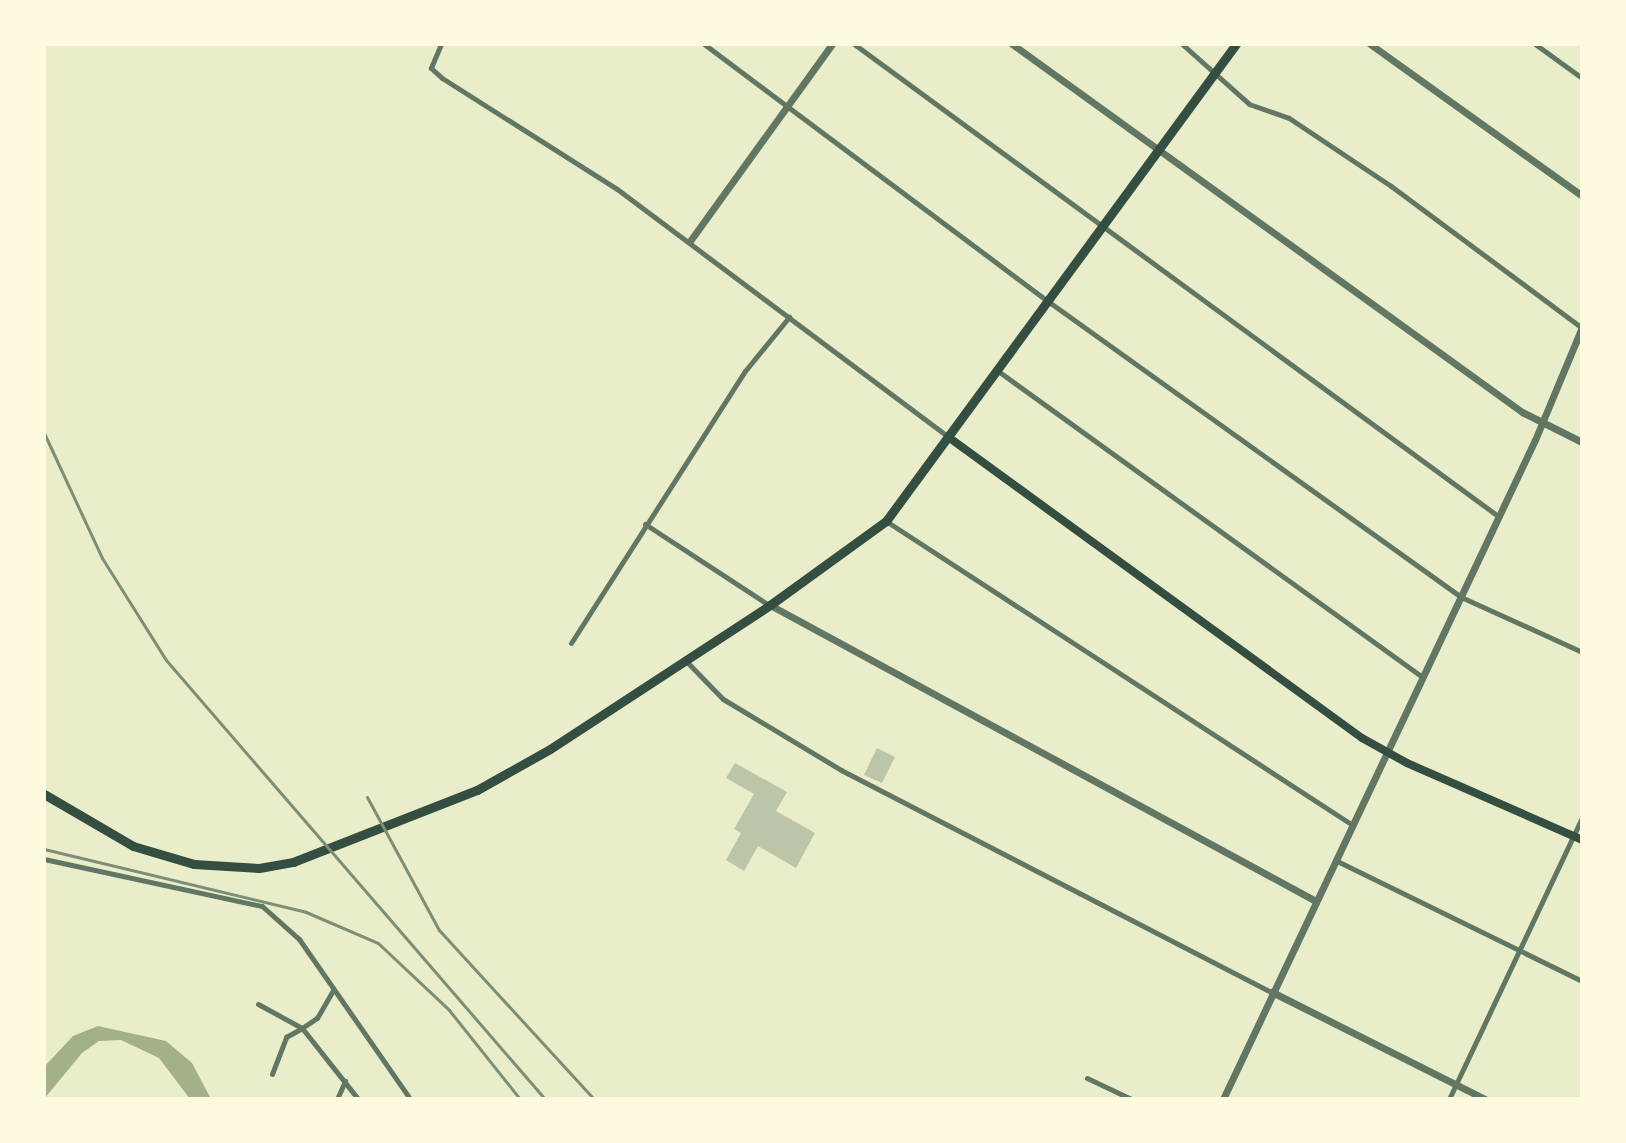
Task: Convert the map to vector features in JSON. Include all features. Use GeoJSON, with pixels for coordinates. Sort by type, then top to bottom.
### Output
{"type":"FeatureCollection","features":[{"type":"Feature","properties":{"kind":"main road"},"geometry":{"type":"LineString","coordinates":[[44,794],[106,834],[161,855],[226,868],[293,862],[477,790],[550,749],[770,605],[886,521],[951,439],[1236,44]]}},
{"type":"Feature","properties":{"kind":"main road"},"geometry":{"type":"LineString","coordinates":[[951,439],[1385,751],[1577,838]]}},
{"type":"Feature","properties":{"kind":"street"},"geometry":{"type":"LineString","coordinates":[[441,44],[431,68],[442,78],[558,149],[690,241],[951,439]]}},
{"type":"Feature","properties":{"kind":"street"},"geometry":{"type":"LineString","coordinates":[[704,44],[1049,302],[1461,597],[1582,652]]}},
{"type":"Feature","properties":{"kind":"street"},"geometry":{"type":"LineString","coordinates":[[690,241],[832,44]]}},
{"type":"Feature","properties":{"kind":"street"},"geometry":{"type":"LineString","coordinates":[[854,44],[1101,230],[1498,516]]}},
{"type":"Feature","properties":{"kind":"street"},"geometry":{"type":"LineString","coordinates":[[1012,44],[1541,424],[1582,442]]}},
{"type":"Feature","properties":{"kind":"street"},"geometry":{"type":"LineString","coordinates":[[1182,44],[1216,70],[1225,86],[1249,104],[1289,118],[1391,186],[1582,328],[1461,597],[1314,900],[1223,1099]]}},
{"type":"Feature","properties":{"kind":"street"},"geometry":{"type":"LineString","coordinates":[[1370,44],[1582,196]]}},
{"type":"Feature","properties":{"kind":"street"},"geometry":{"type":"LineString","coordinates":[[1535,44],[1582,78]]}},
{"type":"Feature","properties":{"kind":"street"},"geometry":{"type":"LineString","coordinates":[[571,643],[745,371],[789,317]]}},
{"type":"Feature","properties":{"kind":"street"},"geometry":{"type":"LineString","coordinates":[[998,371],[1421,676]]}},
{"type":"Feature","properties":{"kind":"street"},"geometry":{"type":"LineString","coordinates":[[886,521],[1351,824]]}},
{"type":"Feature","properties":{"kind":"street"},"geometry":{"type":"LineString","coordinates":[[645,524],[770,605],[1314,900]]}},
{"type":"Feature","properties":{"kind":"street"},"geometry":{"type":"LineString","coordinates":[[684,659],[723,699],[841,770],[1485,1099]]}},
{"type":"Feature","properties":{"kind":"street"},"geometry":{"type":"LineString","coordinates":[[1449,1099],[1519,950],[1577,838],[1582,817]]}},
{"type":"Feature","properties":{"kind":"street"},"geometry":{"type":"LineString","coordinates":[[44,859],[262,906],[299,939],[410,1099]]}},
{"type":"Feature","properties":{"kind":"street"},"geometry":{"type":"LineString","coordinates":[[1334,860],[1582,981]]}},
{"type":"Feature","properties":{"kind":"street"},"geometry":{"type":"LineString","coordinates":[[272,1074],[286,1037],[317,1018],[333,990]]}},
{"type":"Feature","properties":{"kind":"street"},"geometry":{"type":"LineString","coordinates":[[258,1004],[302,1028],[358,1099]]}},
{"type":"Feature","properties":{"kind":"street"},"geometry":{"type":"LineString","coordinates":[[1087,1078],[1131,1099]]}},
{"type":"Feature","properties":{"kind":"street"},"geometry":{"type":"LineString","coordinates":[[337,1099],[345,1081]]}},
{"type":"Feature","properties":{"kind":"shaded area"},"geometry":{"type":"Polygon","coordinates":[[[98,1026],[166,1041],[192,1063],[211,1099],[190,1099],[159,1058],[121,1040],[99,1041],[82,1053],[44,1099],[44,1067],[73,1036],[98,1026]]]}},
{"type":"Feature","properties":{"kind":"building"},"geometry":{"type":"Polygon","coordinates":[[[877,748],[895,757],[882,783],[864,775],[877,748]]]}},
{"type":"Feature","properties":{"kind":"building"},"geometry":{"type":"Polygon","coordinates":[[[735,763],[787,792],[776,811],[815,833],[796,868],[758,846],[744,871],[726,860],[741,833],[734,829],[754,794],[726,778],[735,763]]]}},
{"type":"Feature","properties":{"kind":"railway"},"geometry":{"type":"LineString","coordinates":[[44,433],[102,558],[166,660],[545,1099]]}},
{"type":"Feature","properties":{"kind":"railway"},"geometry":{"type":"LineString","coordinates":[[367,797],[439,930],[594,1099]]}},
{"type":"Feature","properties":{"kind":"railway"},"geometry":{"type":"LineString","coordinates":[[44,849],[306,912],[378,943],[449,1010],[520,1099]]}}]}
